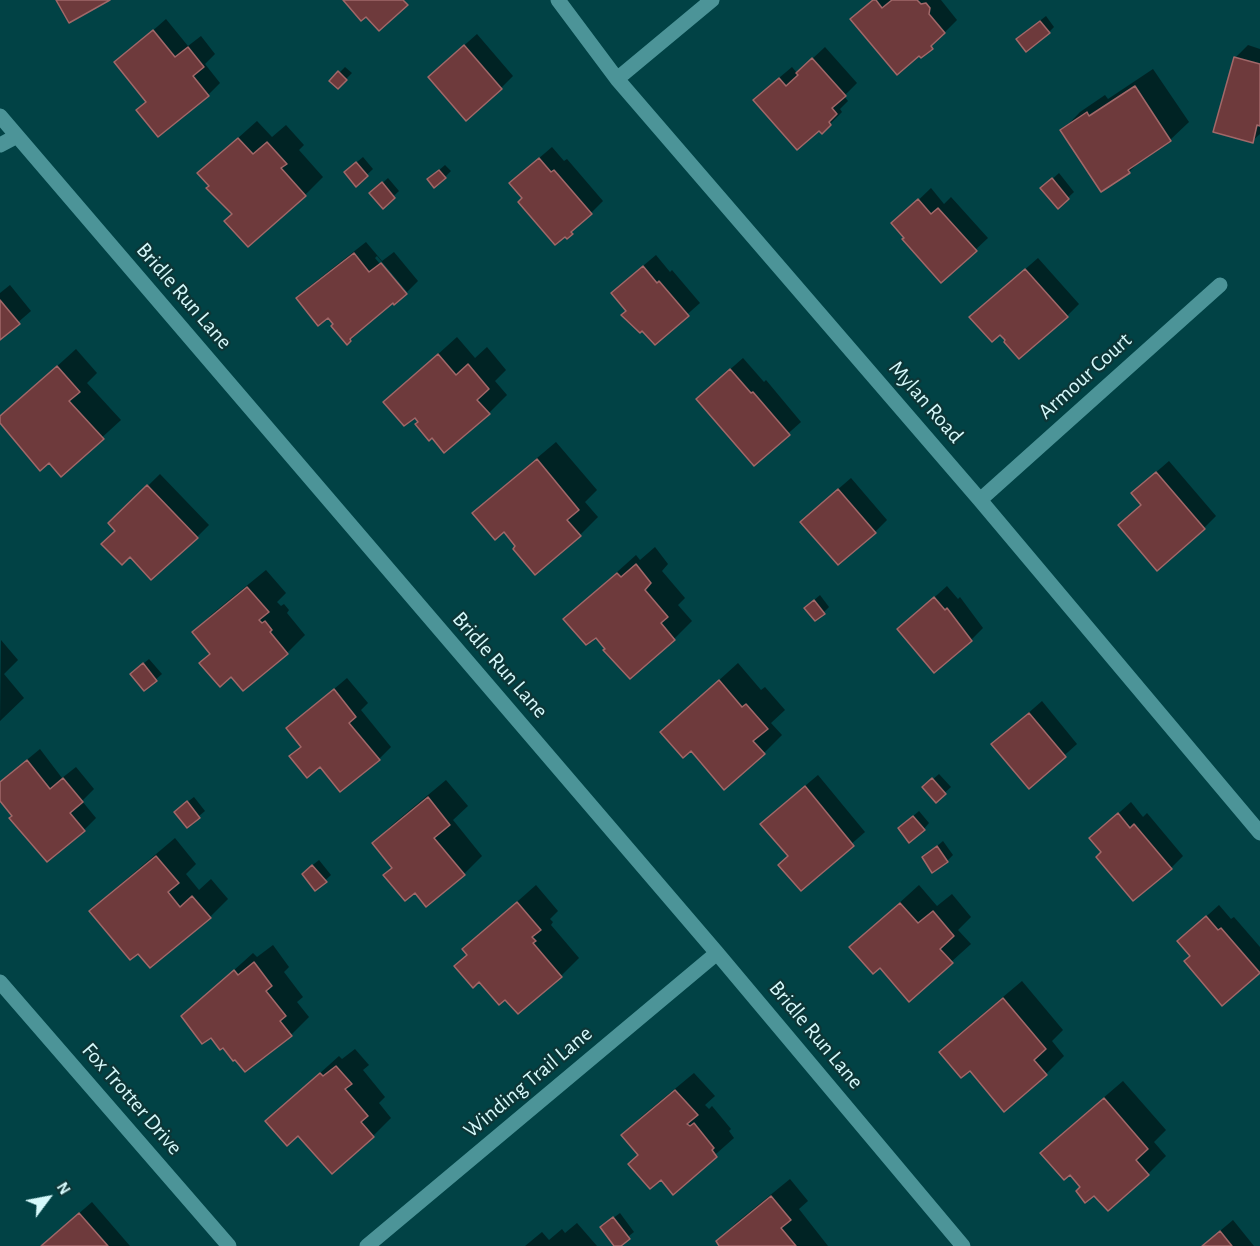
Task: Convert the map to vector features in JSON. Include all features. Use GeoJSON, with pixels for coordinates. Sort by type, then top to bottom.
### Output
{"type":"FeatureCollection","features":[{"type":"Feature","properties":{"kind":"street","name":"Mylan Road"},"geometry":{"type":"LineString","coordinates":[[558,0],[617,79],[980,500],[1260,833]]}},
{"type":"Feature","properties":{"kind":"street"},"geometry":{"type":"LineString","coordinates":[[617,79],[712,0]]}},
{"type":"Feature","properties":{"kind":"street","name":"Bridle Run Lane"},"geometry":{"type":"LineString","coordinates":[[0,116],[717,952],[963,1246]]}},
{"type":"Feature","properties":{"kind":"street"},"geometry":{"type":"LineString","coordinates":[[0,145],[17,136]]}},
{"type":"Feature","properties":{"kind":"street","name":"Armour Court"},"geometry":{"type":"LineString","coordinates":[[980,500],[1220,285]]}},
{"type":"Feature","properties":{"kind":"street","name":"Winding Trail Lane"},"geometry":{"type":"LineString","coordinates":[[367,1246],[717,952]]}},
{"type":"Feature","properties":{"kind":"street","name":"Fox Trotter Drive"},"geometry":{"type":"LineString","coordinates":[[0,982],[229,1246]]}},
{"type":"Feature","properties":{"kind":"building"},"geometry":{"type":"Polygon","coordinates":[[[56,0],[110,0],[69,23],[56,0]]]}},
{"type":"Feature","properties":{"kind":"building"},"geometry":{"type":"Polygon","coordinates":[[[343,0],[403,0],[408,5],[379,31],[366,17],[361,21],[343,0]]]}},
{"type":"Feature","properties":{"kind":"building"},"geometry":{"type":"Polygon","coordinates":[[[876,0],[882,8],[892,0],[917,0],[921,4],[926,3],[930,8],[929,14],[945,33],[931,46],[933,49],[921,58],[919,56],[897,75],[850,19],[876,0]]]}},
{"type":"Feature","properties":{"kind":"building"},"geometry":{"type":"Polygon","coordinates":[[[1040,21],[1050,33],[1026,52],[1016,39],[1040,21]]]}},
{"type":"Feature","properties":{"kind":"building"},"geometry":{"type":"Polygon","coordinates":[[[153,30],[175,57],[188,47],[204,67],[193,76],[209,96],[158,137],[136,110],[146,102],[114,62],[153,30]]]}},
{"type":"Feature","properties":{"kind":"building"},"geometry":{"type":"Polygon","coordinates":[[[464,45],[502,89],[466,121],[428,77],[464,45]]]}},
{"type":"Feature","properties":{"kind":"building"},"geometry":{"type":"Polygon","coordinates":[[[1234,57],[1260,64],[1260,126],[1257,125],[1253,143],[1213,132],[1234,57]]]}},
{"type":"Feature","properties":{"kind":"building"},"geometry":{"type":"Polygon","coordinates":[[[812,58],[846,96],[832,108],[837,114],[829,122],[831,125],[822,134],[819,131],[797,150],[753,100],[779,78],[786,86],[812,58]]]}},
{"type":"Feature","properties":{"kind":"building"},"geometry":{"type":"Polygon","coordinates":[[[338,71],[347,80],[338,89],[329,81],[338,71]]]}},
{"type":"Feature","properties":{"kind":"building"},"geometry":{"type":"Polygon","coordinates":[[[1135,86],[1171,141],[1128,170],[1130,173],[1101,192],[1060,130],[1087,112],[1089,116],[1135,86]]]}},
{"type":"Feature","properties":{"kind":"building"},"geometry":{"type":"Polygon","coordinates":[[[238,138],[253,154],[267,142],[287,164],[281,168],[306,196],[248,247],[224,221],[232,214],[206,188],[209,186],[197,173],[238,138]]]}},
{"type":"Feature","properties":{"kind":"building"},"geometry":{"type":"Polygon","coordinates":[[[539,158],[551,172],[554,170],[592,214],[571,232],[573,234],[555,245],[518,202],[522,198],[509,183],[539,158]]]}},
{"type":"Feature","properties":{"kind":"building"},"geometry":{"type":"Polygon","coordinates":[[[356,162],[368,176],[356,187],[344,172],[356,162]]]}},
{"type":"Feature","properties":{"kind":"building"},"geometry":{"type":"Polygon","coordinates":[[[439,170],[446,178],[434,188],[427,179],[439,170]]]}},
{"type":"Feature","properties":{"kind":"building"},"geometry":{"type":"Polygon","coordinates":[[[1052,178],[1069,199],[1058,209],[1040,188],[1052,178]]]}},
{"type":"Feature","properties":{"kind":"building"},"geometry":{"type":"Polygon","coordinates":[[[382,182],[395,198],[383,209],[369,193],[382,182]]]}},
{"type":"Feature","properties":{"kind":"building"},"geometry":{"type":"Polygon","coordinates":[[[918,199],[931,214],[938,208],[977,251],[941,283],[891,223],[918,199]]]}},
{"type":"Feature","properties":{"kind":"building"},"geometry":{"type":"Polygon","coordinates":[[[354,253],[369,272],[381,263],[407,294],[350,339],[347,345],[331,326],[333,324],[328,318],[318,326],[296,298],[354,253]]]}},
{"type":"Feature","properties":{"kind":"building"},"geometry":{"type":"Polygon","coordinates":[[[643,266],[689,316],[655,345],[642,331],[640,333],[621,315],[626,311],[611,293],[643,266]]]}},
{"type":"Feature","properties":{"kind":"building"},"geometry":{"type":"Polygon","coordinates":[[[1025,269],[1068,317],[1019,359],[1000,335],[992,342],[969,317],[1025,269]]]}},
{"type":"Feature","properties":{"kind":"building"},"geometry":{"type":"Polygon","coordinates":[[[0,300],[20,324],[0,340],[0,300]]]}},
{"type":"Feature","properties":{"kind":"building"},"geometry":{"type":"Polygon","coordinates":[[[438,354],[456,375],[468,364],[489,389],[477,400],[490,414],[444,453],[432,438],[429,441],[415,424],[418,422],[415,418],[404,426],[383,402],[438,354]]]}},
{"type":"Feature","properties":{"kind":"building"},"geometry":{"type":"Polygon","coordinates":[[[57,366],[80,392],[69,401],[104,439],[61,477],[49,463],[40,471],[0,423],[0,416],[57,366]]]}},
{"type":"Feature","properties":{"kind":"building"},"geometry":{"type":"Polygon","coordinates":[[[730,369],[790,435],[754,466],[696,399],[730,369]]]}},
{"type":"Feature","properties":{"kind":"building"},"geometry":{"type":"Polygon","coordinates":[[[537,459],[579,510],[567,520],[581,536],[535,575],[513,549],[515,546],[504,532],[495,540],[472,513],[537,459]]]}},
{"type":"Feature","properties":{"kind":"building"},"geometry":{"type":"Polygon","coordinates":[[[1156,472],[1205,529],[1157,571],[1118,525],[1141,505],[1131,493],[1156,472]]]}},
{"type":"Feature","properties":{"kind":"building"},"geometry":{"type":"Polygon","coordinates":[[[147,485],[198,538],[151,580],[130,557],[122,565],[101,544],[115,531],[108,523],[147,485]]]}},
{"type":"Feature","properties":{"kind":"building"},"geometry":{"type":"Polygon","coordinates":[[[838,489],[876,533],[838,565],[800,522],[838,489]]]}},
{"type":"Feature","properties":{"kind":"building"},"geometry":{"type":"Polygon","coordinates":[[[636,564],[651,583],[645,590],[668,617],[661,623],[675,640],[630,679],[603,650],[605,649],[596,638],[586,645],[563,619],[617,573],[621,577],[636,564]]]}},
{"type":"Feature","properties":{"kind":"building"},"geometry":{"type":"Polygon","coordinates":[[[247,587],[269,612],[259,620],[262,623],[265,621],[272,630],[270,632],[288,654],[243,691],[231,677],[220,687],[199,663],[210,654],[192,632],[247,587]]]}},
{"type":"Feature","properties":{"kind":"building"},"geometry":{"type":"Polygon","coordinates":[[[934,597],[945,610],[947,608],[972,641],[934,673],[897,629],[934,597]]]}},
{"type":"Feature","properties":{"kind":"building"},"geometry":{"type":"Polygon","coordinates":[[[814,600],[825,614],[815,621],[804,608],[814,600]]]}},
{"type":"Feature","properties":{"kind":"building"},"geometry":{"type":"Polygon","coordinates":[[[143,663],[157,681],[144,691],[130,674],[143,663]]]}},
{"type":"Feature","properties":{"kind":"building"},"geometry":{"type":"Polygon","coordinates":[[[719,680],[742,707],[746,704],[768,729],[753,741],[765,754],[724,790],[691,751],[683,758],[660,732],[719,680]]]}},
{"type":"Feature","properties":{"kind":"building"},"geometry":{"type":"Polygon","coordinates":[[[334,689],[356,717],[349,723],[380,760],[340,792],[320,767],[307,778],[289,756],[301,747],[286,728],[334,689]]]}},
{"type":"Feature","properties":{"kind":"building"},"geometry":{"type":"Polygon","coordinates":[[[1029,713],[1066,757],[1029,789],[991,744],[1029,713]]]}},
{"type":"Feature","properties":{"kind":"building"},"geometry":{"type":"Polygon","coordinates":[[[27,760],[50,789],[63,778],[83,802],[70,813],[85,831],[47,862],[9,818],[12,816],[0,801],[0,782],[27,760]]]}},
{"type":"Feature","properties":{"kind":"building"},"geometry":{"type":"Polygon","coordinates":[[[932,778],[946,794],[936,803],[922,787],[932,778]]]}},
{"type":"Feature","properties":{"kind":"building"},"geometry":{"type":"Polygon","coordinates":[[[805,786],[854,846],[801,891],[778,865],[788,856],[760,824],[805,786]]]}},
{"type":"Feature","properties":{"kind":"building"},"geometry":{"type":"Polygon","coordinates":[[[428,797],[450,825],[434,838],[465,875],[426,907],[415,893],[405,901],[383,875],[392,868],[372,843],[428,797]]]}},
{"type":"Feature","properties":{"kind":"building"},"geometry":{"type":"Polygon","coordinates":[[[187,801],[200,818],[187,828],[174,812],[187,801]]]}},
{"type":"Feature","properties":{"kind":"building"},"geometry":{"type":"Polygon","coordinates":[[[1118,813],[1130,828],[1134,824],[1172,869],[1133,901],[1096,857],[1101,852],[1089,838],[1118,813]]]}},
{"type":"Feature","properties":{"kind":"building"},"geometry":{"type":"Polygon","coordinates":[[[913,816],[925,830],[909,843],[898,828],[913,816]]]}},
{"type":"Feature","properties":{"kind":"building"},"geometry":{"type":"Polygon","coordinates":[[[937,846],[948,862],[932,873],[922,857],[937,846]]]}},
{"type":"Feature","properties":{"kind":"building"},"geometry":{"type":"Polygon","coordinates":[[[156,856],[179,883],[168,892],[180,907],[192,896],[211,918],[150,968],[138,954],[130,960],[89,911],[156,856]]]}},
{"type":"Feature","properties":{"kind":"building"},"geometry":{"type":"Polygon","coordinates":[[[312,865],[327,882],[315,891],[302,874],[312,865]]]}},
{"type":"Feature","properties":{"kind":"building"},"geometry":{"type":"Polygon","coordinates":[[[517,902],[541,930],[532,937],[536,941],[533,943],[562,977],[518,1014],[505,1000],[499,1005],[479,982],[473,988],[454,966],[467,955],[462,949],[517,902]]]}},
{"type":"Feature","properties":{"kind":"building"},"geometry":{"type":"Polygon","coordinates":[[[900,903],[918,923],[933,911],[954,936],[940,949],[953,963],[909,1002],[880,968],[873,974],[849,947],[900,903]]]}},
{"type":"Feature","properties":{"kind":"building"},"geometry":{"type":"Polygon","coordinates":[[[1206,916],[1218,930],[1221,928],[1260,973],[1222,1006],[1184,961],[1190,956],[1177,941],[1206,916]]]}},
{"type":"Feature","properties":{"kind":"building"},"geometry":{"type":"Polygon","coordinates":[[[254,962],[272,986],[266,991],[286,1016],[280,1021],[292,1036],[245,1072],[223,1048],[220,1050],[211,1038],[202,1044],[181,1016],[234,970],[238,975],[254,962]]]}},
{"type":"Feature","properties":{"kind":"building"},"geometry":{"type":"Polygon","coordinates":[[[1003,998],[1046,1049],[1034,1060],[1047,1075],[1004,1112],[970,1071],[961,1078],[939,1052],[1003,998]]]}},
{"type":"Feature","properties":{"kind":"building"},"geometry":{"type":"Polygon","coordinates":[[[336,1066],[352,1084],[345,1089],[368,1116],[361,1122],[374,1137],[332,1174],[298,1136],[287,1146],[265,1121],[320,1073],[323,1076],[336,1066]]]}},
{"type":"Feature","properties":{"kind":"building"},"geometry":{"type":"Polygon","coordinates":[[[675,1090],[698,1115],[687,1124],[690,1126],[694,1123],[714,1148],[712,1150],[717,1157],[673,1195],[661,1180],[650,1189],[628,1164],[638,1155],[621,1135],[675,1090]]]}},
{"type":"Feature","properties":{"kind":"building"},"geometry":{"type":"Polygon","coordinates":[[[1104,1098],[1148,1149],[1136,1160],[1149,1175],[1108,1211],[1094,1196],[1085,1203],[1076,1191],[1080,1187],[1070,1175],[1064,1180],[1040,1153],[1104,1098]]]}},
{"type":"Feature","properties":{"kind":"building"},"geometry":{"type":"Polygon","coordinates":[[[771,1196],[791,1220],[781,1228],[796,1246],[719,1246],[716,1241],[771,1196]]]}},
{"type":"Feature","properties":{"kind":"building"},"geometry":{"type":"Polygon","coordinates":[[[79,1213],[108,1246],[41,1246],[79,1213]]]}},
{"type":"Feature","properties":{"kind":"building"},"geometry":{"type":"Polygon","coordinates":[[[613,1217],[630,1239],[621,1246],[614,1246],[600,1227],[613,1217]]]}},
{"type":"Feature","properties":{"kind":"building"},"geometry":{"type":"Polygon","coordinates":[[[1220,1231],[1232,1246],[1202,1246],[1220,1231]]]}}]}
